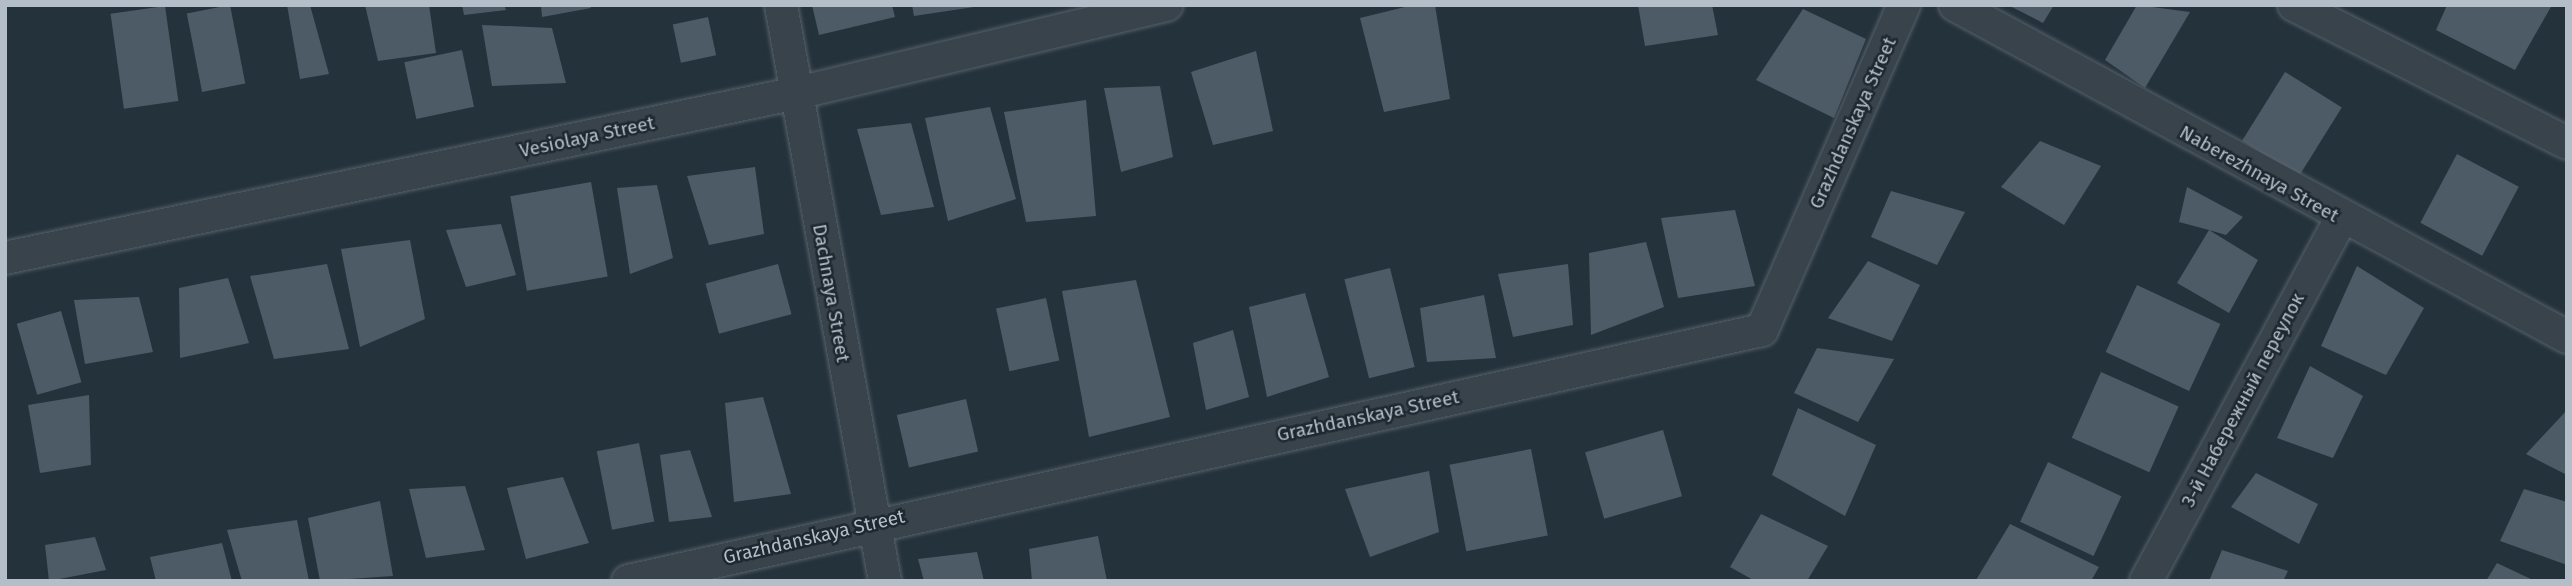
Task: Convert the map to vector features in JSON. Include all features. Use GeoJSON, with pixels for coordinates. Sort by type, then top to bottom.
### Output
{"type":"FeatureCollection","features":[{"type":"Feature","properties":{"kind":"street","name":"Dachnaya Street"},"geometry":{"type":"LineString","coordinates":[[781,5],[871,524],[885,581]]}},
{"type":"Feature","properties":{"kind":"street","name":"Vesiolaya Street"},"geometry":{"type":"LineString","coordinates":[[5,258],[797,93],[1167,5]]}},
{"type":"Feature","properties":{"kind":"street","name":"Grazhdanskaya Street"},"geometry":{"type":"LineString","coordinates":[[628,581],[871,524],[1762,330],[1904,5]]}},
{"type":"Feature","properties":{"kind":"street","name":"Naberezhnaya Street"},"geometry":{"type":"LineString","coordinates":[[1955,5],[2340,220],[2567,337]]}},
{"type":"Feature","properties":{"kind":"street"},"geometry":{"type":"LineString","coordinates":[[2294,5],[2567,143]]}},
{"type":"Feature","properties":{"kind":"street","name":"3-й Набережный переулок"},"geometry":{"type":"LineString","coordinates":[[2146,581],[2340,220]]}},
{"type":"Feature","properties":{"kind":"building"},"geometry":{"type":"Polygon","coordinates":[[[230,5],[245,84],[202,92],[187,13],[230,5]]]}},
{"type":"Feature","properties":{"kind":"building"},"geometry":{"type":"Polygon","coordinates":[[[287,5],[310,5],[329,74],[300,79],[287,5]]]}},
{"type":"Feature","properties":{"kind":"building"},"geometry":{"type":"Polygon","coordinates":[[[365,5],[429,5],[436,53],[378,61],[365,5]]]}},
{"type":"Feature","properties":{"kind":"building"},"geometry":{"type":"Polygon","coordinates":[[[462,5],[504,5],[506,10],[464,15],[462,5]]]}},
{"type":"Feature","properties":{"kind":"building"},"geometry":{"type":"Polygon","coordinates":[[[541,5],[589,5],[591,8],[542,17],[541,5]]]}},
{"type":"Feature","properties":{"kind":"building"},"geometry":{"type":"Polygon","coordinates":[[[812,5],[892,5],[895,17],[819,35],[812,5]]]}},
{"type":"Feature","properties":{"kind":"building"},"geometry":{"type":"Polygon","coordinates":[[[912,5],[974,5],[974,7],[914,16],[912,5]]]}},
{"type":"Feature","properties":{"kind":"building"},"geometry":{"type":"Polygon","coordinates":[[[1413,5],[1435,5],[1450,99],[1384,112],[1360,18],[1413,5]]]}},
{"type":"Feature","properties":{"kind":"building"},"geometry":{"type":"Polygon","coordinates":[[[1638,5],[1712,5],[1718,35],[1645,46],[1638,5]]]}},
{"type":"Feature","properties":{"kind":"building"},"geometry":{"type":"Polygon","coordinates":[[[2008,5],[2054,5],[2043,23],[2008,5]]]}},
{"type":"Feature","properties":{"kind":"building"},"geometry":{"type":"Polygon","coordinates":[[[2137,5],[2190,12],[2145,88],[2105,60],[2137,5]]]}},
{"type":"Feature","properties":{"kind":"building"},"geometry":{"type":"Polygon","coordinates":[[[2447,5],[2552,5],[2515,70],[2436,30],[2447,5]]]}},
{"type":"Feature","properties":{"kind":"building"},"geometry":{"type":"Polygon","coordinates":[[[165,6],[178,101],[124,109],[111,14],[165,6]]]}},
{"type":"Feature","properties":{"kind":"building"},"geometry":{"type":"Polygon","coordinates":[[[1803,9],[1866,39],[1834,118],[1756,80],[1803,9]]]}},
{"type":"Feature","properties":{"kind":"building"},"geometry":{"type":"Polygon","coordinates":[[[708,17],[716,55],[681,63],[673,24],[708,17]]]}},
{"type":"Feature","properties":{"kind":"building"},"geometry":{"type":"Polygon","coordinates":[[[482,25],[552,28],[566,83],[492,86],[482,25]]]}},
{"type":"Feature","properties":{"kind":"building"},"geometry":{"type":"Polygon","coordinates":[[[462,50],[474,107],[416,119],[404,62],[462,50]]]}},
{"type":"Feature","properties":{"kind":"building"},"geometry":{"type":"Polygon","coordinates":[[[1256,51],[1273,131],[1213,145],[1191,72],[1256,51]]]}},
{"type":"Feature","properties":{"kind":"building"},"geometry":{"type":"Polygon","coordinates":[[[2285,72],[2342,108],[2299,176],[2242,141],[2285,72]]]}},
{"type":"Feature","properties":{"kind":"building"},"geometry":{"type":"Polygon","coordinates":[[[1160,86],[1173,157],[1121,172],[1104,88],[1160,86]]]}},
{"type":"Feature","properties":{"kind":"building"},"geometry":{"type":"Polygon","coordinates":[[[1086,100],[1096,216],[1026,222],[1004,112],[1086,100]]]}},
{"type":"Feature","properties":{"kind":"building"},"geometry":{"type":"Polygon","coordinates":[[[990,107],[1016,199],[948,221],[925,118],[990,107]]]}},
{"type":"Feature","properties":{"kind":"building"},"geometry":{"type":"Polygon","coordinates":[[[911,123],[934,207],[881,215],[857,129],[911,123]]]}},
{"type":"Feature","properties":{"kind":"building"},"geometry":{"type":"Polygon","coordinates":[[[2040,141],[2101,166],[2064,225],[2001,187],[2040,141]]]}},
{"type":"Feature","properties":{"kind":"building"},"geometry":{"type":"Polygon","coordinates":[[[2457,154],[2519,187],[2482,256],[2420,223],[2457,154]]]}},
{"type":"Feature","properties":{"kind":"building"},"geometry":{"type":"Polygon","coordinates":[[[755,167],[764,234],[709,245],[687,176],[755,167]]]}},
{"type":"Feature","properties":{"kind":"building"},"geometry":{"type":"Polygon","coordinates":[[[591,182],[608,277],[527,291],[510,196],[591,182]]]}},
{"type":"Feature","properties":{"kind":"building"},"geometry":{"type":"Polygon","coordinates":[[[657,185],[673,258],[630,274],[617,188],[657,185]]]}},
{"type":"Feature","properties":{"kind":"building"},"geometry":{"type":"Polygon","coordinates":[[[2187,187],[2243,217],[2226,235],[2179,222],[2187,187]]]}},
{"type":"Feature","properties":{"kind":"building"},"geometry":{"type":"Polygon","coordinates":[[[1891,191],[1965,212],[1937,265],[1871,237],[1891,191]]]}},
{"type":"Feature","properties":{"kind":"building"},"geometry":{"type":"Polygon","coordinates":[[[1735,210],[1755,286],[1678,298],[1661,218],[1735,210]]]}},
{"type":"Feature","properties":{"kind":"building"},"geometry":{"type":"Polygon","coordinates":[[[501,224],[516,275],[466,287],[446,230],[501,224]]]}},
{"type":"Feature","properties":{"kind":"building"},"geometry":{"type":"Polygon","coordinates":[[[2209,230],[2258,260],[2229,313],[2177,283],[2209,230]]]}},
{"type":"Feature","properties":{"kind":"building"},"geometry":{"type":"Polygon","coordinates":[[[410,240],[425,319],[360,347],[341,249],[410,240]]]}},
{"type":"Feature","properties":{"kind":"building"},"geometry":{"type":"Polygon","coordinates":[[[1646,242],[1664,307],[1591,335],[1589,253],[1646,242]]]}},
{"type":"Feature","properties":{"kind":"building"},"geometry":{"type":"Polygon","coordinates":[[[1868,261],[1920,285],[1892,341],[1828,318],[1868,261]]]}},
{"type":"Feature","properties":{"kind":"building"},"geometry":{"type":"Polygon","coordinates":[[[327,264],[349,349],[274,359],[250,276],[327,264]]]}},
{"type":"Feature","properties":{"kind":"building"},"geometry":{"type":"Polygon","coordinates":[[[778,264],[791,314],[719,334],[706,283],[778,264]]]}},
{"type":"Feature","properties":{"kind":"building"},"geometry":{"type":"Polygon","coordinates":[[[1568,264],[1573,325],[1513,337],[1498,274],[1568,264]]]}},
{"type":"Feature","properties":{"kind":"building"},"geometry":{"type":"Polygon","coordinates":[[[2357,266],[2424,308],[2386,375],[2321,346],[2357,266]]]}},
{"type":"Feature","properties":{"kind":"building"},"geometry":{"type":"Polygon","coordinates":[[[1390,268],[1415,367],[1369,378],[1344,279],[1390,268]]]}},
{"type":"Feature","properties":{"kind":"building"},"geometry":{"type":"Polygon","coordinates":[[[228,278],[249,343],[180,358],[179,288],[228,278]]]}},
{"type":"Feature","properties":{"kind":"building"},"geometry":{"type":"Polygon","coordinates":[[[1136,280],[1170,417],[1089,437],[1062,291],[1136,280]]]}},
{"type":"Feature","properties":{"kind":"building"},"geometry":{"type":"Polygon","coordinates":[[[2137,285],[2220,324],[2189,391],[2106,352],[2137,285]]]}},
{"type":"Feature","properties":{"kind":"building"},"geometry":{"type":"Polygon","coordinates":[[[1305,293],[1329,377],[1267,397],[1249,307],[1305,293]]]}},
{"type":"Feature","properties":{"kind":"building"},"geometry":{"type":"Polygon","coordinates":[[[1484,295],[1496,358],[1427,362],[1420,308],[1484,295]]]}},
{"type":"Feature","properties":{"kind":"building"},"geometry":{"type":"Polygon","coordinates":[[[139,297],[153,352],[85,364],[74,300],[139,297]]]}},
{"type":"Feature","properties":{"kind":"building"},"geometry":{"type":"Polygon","coordinates":[[[1046,298],[1059,361],[1009,371],[996,309],[1046,298]]]}},
{"type":"Feature","properties":{"kind":"building"},"geometry":{"type":"Polygon","coordinates":[[[61,311],[81,382],[37,395],[17,324],[61,311]]]}},
{"type":"Feature","properties":{"kind":"building"},"geometry":{"type":"Polygon","coordinates":[[[1233,330],[1249,397],[1206,410],[1193,343],[1233,330]]]}},
{"type":"Feature","properties":{"kind":"building"},"geometry":{"type":"Polygon","coordinates":[[[1817,348],[1894,359],[1858,422],[1794,393],[1817,348]]]}},
{"type":"Feature","properties":{"kind":"building"},"geometry":{"type":"Polygon","coordinates":[[[2310,366],[2363,396],[2333,458],[2277,438],[2310,366]]]}},
{"type":"Feature","properties":{"kind":"building"},"geometry":{"type":"Polygon","coordinates":[[[2101,372],[2179,407],[2149,472],[2072,438],[2101,372]]]}},
{"type":"Feature","properties":{"kind":"building"},"geometry":{"type":"Polygon","coordinates":[[[89,395],[91,465],[40,473],[28,405],[89,395]]]}},
{"type":"Feature","properties":{"kind":"building"},"geometry":{"type":"Polygon","coordinates":[[[763,397],[791,494],[734,502],[725,403],[763,397]]]}},
{"type":"Feature","properties":{"kind":"building"},"geometry":{"type":"Polygon","coordinates":[[[966,399],[978,452],[909,468],[897,415],[966,399]]]}},
{"type":"Feature","properties":{"kind":"building"},"geometry":{"type":"Polygon","coordinates":[[[1798,408],[1876,445],[1845,516],[1772,475],[1798,408]]]}},
{"type":"Feature","properties":{"kind":"building"},"geometry":{"type":"Polygon","coordinates":[[[2567,410],[2567,475],[2526,454],[2567,410]]]}},
{"type":"Feature","properties":{"kind":"building"},"geometry":{"type":"Polygon","coordinates":[[[1663,430],[1682,496],[1604,519],[1585,452],[1663,430]]]}},
{"type":"Feature","properties":{"kind":"building"},"geometry":{"type":"Polygon","coordinates":[[[639,443],[654,522],[612,530],[597,451],[639,443]]]}},
{"type":"Feature","properties":{"kind":"building"},"geometry":{"type":"Polygon","coordinates":[[[1531,449],[1548,535],[1466,551],[1450,465],[1531,449]]]}},
{"type":"Feature","properties":{"kind":"building"},"geometry":{"type":"Polygon","coordinates":[[[690,450],[712,517],[669,522],[660,455],[690,450]]]}},
{"type":"Feature","properties":{"kind":"building"},"geometry":{"type":"Polygon","coordinates":[[[2048,462],[2121,496],[2094,556],[2020,522],[2048,462]]]}},
{"type":"Feature","properties":{"kind":"building"},"geometry":{"type":"Polygon","coordinates":[[[1429,471],[1439,532],[1370,557],[1345,489],[1429,471]]]}},
{"type":"Feature","properties":{"kind":"building"},"geometry":{"type":"Polygon","coordinates":[[[2256,473],[2318,504],[2299,544],[2231,507],[2256,473]]]}},
{"type":"Feature","properties":{"kind":"building"},"geometry":{"type":"Polygon","coordinates":[[[563,477],[589,543],[526,559],[507,488],[563,477]]]}},
{"type":"Feature","properties":{"kind":"building"},"geometry":{"type":"Polygon","coordinates":[[[465,486],[485,550],[426,558],[409,489],[465,486]]]}},
{"type":"Feature","properties":{"kind":"building"},"geometry":{"type":"Polygon","coordinates":[[[2524,489],[2567,502],[2567,565],[2500,541],[2524,489]]]}},
{"type":"Feature","properties":{"kind":"building"},"geometry":{"type":"Polygon","coordinates":[[[380,501],[393,576],[320,581],[308,518],[380,501]]]}},
{"type":"Feature","properties":{"kind":"building"},"geometry":{"type":"Polygon","coordinates":[[[1761,514],[1828,546],[1807,581],[1755,581],[1730,567],[1761,514]]]}},
{"type":"Feature","properties":{"kind":"building"},"geometry":{"type":"Polygon","coordinates":[[[297,520],[309,581],[242,581],[227,530],[297,520]]]}},
{"type":"Feature","properties":{"kind":"building"},"geometry":{"type":"Polygon","coordinates":[[[2010,524],[2099,567],[2091,581],[1976,580],[2010,524]]]}},
{"type":"Feature","properties":{"kind":"building"},"geometry":{"type":"Polygon","coordinates":[[[1098,536],[1107,581],[1032,581],[1029,549],[1098,536]]]}},
{"type":"Feature","properties":{"kind":"building"},"geometry":{"type":"Polygon","coordinates":[[[95,537],[106,570],[49,581],[45,545],[95,537]]]}},
{"type":"Feature","properties":{"kind":"building"},"geometry":{"type":"Polygon","coordinates":[[[222,543],[232,581],[156,581],[150,557],[222,543]]]}},
{"type":"Feature","properties":{"kind":"building"},"geometry":{"type":"Polygon","coordinates":[[[2222,550],[2288,571],[2283,581],[2209,581],[2222,550]]]}},
{"type":"Feature","properties":{"kind":"building"},"geometry":{"type":"Polygon","coordinates":[[[977,552],[984,581],[924,581],[918,559],[977,552]]]}},
{"type":"Feature","properties":{"kind":"building"},"geometry":{"type":"Polygon","coordinates":[[[2497,563],[2535,581],[2486,581],[2497,563]]]}}]}
